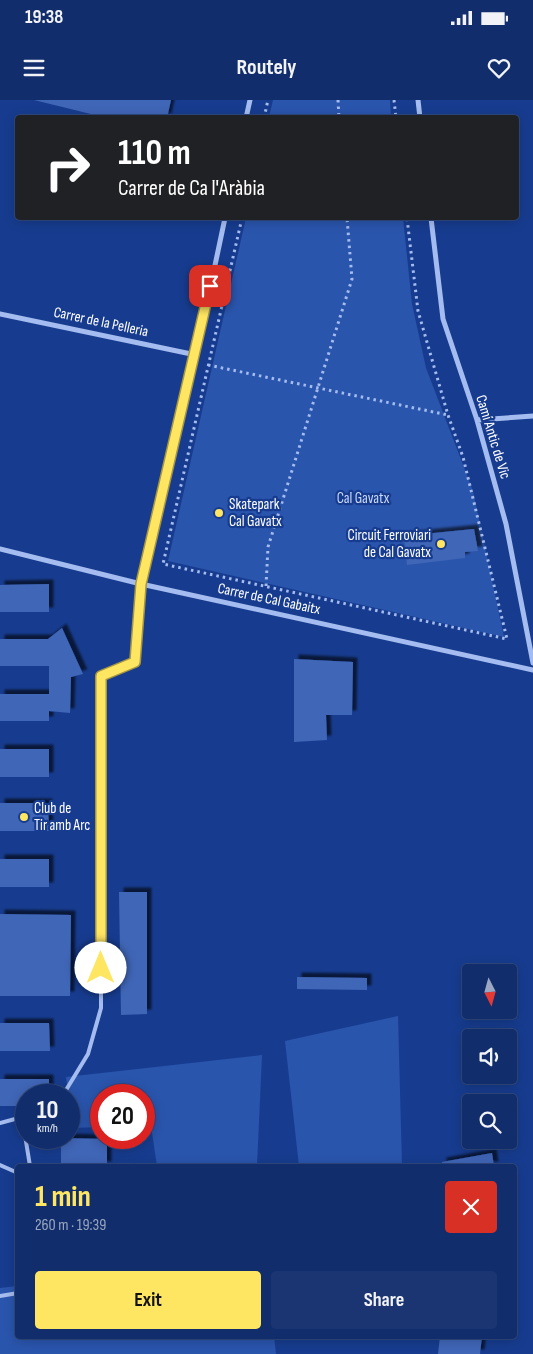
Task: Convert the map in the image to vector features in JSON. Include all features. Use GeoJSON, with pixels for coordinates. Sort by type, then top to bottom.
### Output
{"type":"FeatureCollection","features":[{"type":"Feature","properties":{"kind":"street"},"geometry":{"type":"LineString","coordinates":[[247,115],[250,100]]}},
{"type":"Feature","properties":{"kind":"street"},"geometry":{"type":"LineString","coordinates":[[418,100],[420,115]]}},
{"type":"Feature","properties":{"kind":"street"},"geometry":{"type":"LineString","coordinates":[[141,584],[196,355],[225,220]]}},
{"type":"Feature","properties":{"kind":"street","name":"Camí Antic de Vic"},"geometry":{"type":"LineString","coordinates":[[431,220],[443,320],[476,420],[506,524],[533,663]]}},
{"type":"Feature","properties":{"kind":"street","name":"Carrer de la Pelleria"},"geometry":{"type":"LineString","coordinates":[[0,314],[196,355]]}},
{"type":"Feature","properties":{"kind":"street"},"geometry":{"type":"LineString","coordinates":[[476,420],[533,416]]}},
{"type":"Feature","properties":{"kind":"street","name":"Carrer de Cal Gabaitx"},"geometry":{"type":"LineString","coordinates":[[0,549],[141,584],[533,670]]}},
{"type":"Feature","properties":{"kind":"lane"},"geometry":{"type":"LineString","coordinates":[[70,1084],[88,1054],[101,1008],[101,676],[135,662],[141,584]]}},
{"type":"Feature","properties":{"kind":"lane"},"geometry":{"type":"LineString","coordinates":[[0,1123],[15,1119]]}},
{"type":"Feature","properties":{"kind":"lane"},"geometry":{"type":"LineString","coordinates":[[28,1149],[30,1164]]}},
{"type":"Feature","properties":{"kind":"lane"},"geometry":{"type":"LineString","coordinates":[[0,1165],[15,1172]]}},
{"type":"Feature","properties":{"kind":"lane"},"geometry":{"type":"LineString","coordinates":[[0,1296],[15,1294]]}},
{"type":"Feature","properties":{"kind":"path"},"geometry":{"type":"LineString","coordinates":[[265,115],[268,100]]}},
{"type":"Feature","properties":{"kind":"path"},"geometry":{"type":"LineString","coordinates":[[338,100],[339,115]]}},
{"type":"Feature","properties":{"kind":"path"},"geometry":{"type":"LineString","coordinates":[[394,100],[396,115]]}},
{"type":"Feature","properties":{"kind":"path"},"geometry":{"type":"LineString","coordinates":[[242,220],[163,564],[507,639],[463,456],[448,415],[418,311],[407,220]]}},
{"type":"Feature","properties":{"kind":"path"},"geometry":{"type":"LineString","coordinates":[[266,586],[268,547],[352,279],[347,220]]}},
{"type":"Feature","properties":{"kind":"path"},"geometry":{"type":"LineString","coordinates":[[208,365],[448,415]]}},
{"type":"Feature","properties":{"kind":"green space"},"geometry":{"type":"Polygon","coordinates":[[[273,100],[390,100],[391,115],[269,115],[273,100]]]}},
{"type":"Feature","properties":{"kind":"green space","name":"Cal Gavatx"},"geometry":{"type":"Polygon","coordinates":[[[246,220],[403,220],[412,304],[426,368],[473,491],[504,637],[168,561],[246,220]]]}},
{"type":"Feature","properties":{"kind":"green space"},"geometry":{"type":"Polygon","coordinates":[[[398,1016],[402,1164],[299,1164],[285,1041],[398,1016]]]}},
{"type":"Feature","properties":{"kind":"green space"},"geometry":{"type":"Polygon","coordinates":[[[262,1055],[257,1164],[157,1164],[154,1149],[155,1084],[90,1084],[90,1127],[80,1128],[80,1084],[67,1084],[66,1077],[262,1055]]]}},
{"type":"Feature","properties":{"kind":"green space"},"geometry":{"type":"Polygon","coordinates":[[[15,1286],[15,1339],[274,1339],[276,1354],[0,1354],[0,1288],[15,1286]]]}},
{"type":"Feature","properties":{"kind":"building"},"geometry":{"type":"Polygon","coordinates":[[[34,100],[171,100],[168,115],[95,115],[34,100]]]}},
{"type":"Feature","properties":{"kind":"building","name":"Circuit Ferroviari de Cal Gavatx"},"geometry":{"type":"Polygon","coordinates":[[[474,529],[478,551],[465,552],[465,558],[407,565],[404,536],[474,529]]]}},
{"type":"Feature","properties":{"kind":"building"},"geometry":{"type":"Polygon","coordinates":[[[49,584],[49,612],[0,612],[0,585],[49,584]]]}},
{"type":"Feature","properties":{"kind":"building"},"geometry":{"type":"Polygon","coordinates":[[[62,628],[83,674],[71,677],[70,713],[49,711],[49,721],[0,721],[0,694],[49,694],[49,666],[0,666],[0,639],[48,639],[62,628]]]}},
{"type":"Feature","properties":{"kind":"building"},"geometry":{"type":"Polygon","coordinates":[[[294,659],[353,662],[352,715],[326,715],[327,740],[294,742],[294,659]]]}},
{"type":"Feature","properties":{"kind":"building"},"geometry":{"type":"Polygon","coordinates":[[[0,749],[49,749],[49,777],[0,777],[0,749]]]}},
{"type":"Feature","properties":{"kind":"building","name":"Club de Tir amb Arc"},"geometry":{"type":"Polygon","coordinates":[[[0,803],[48,803],[49,831],[0,831],[0,803]]]}},
{"type":"Feature","properties":{"kind":"building"},"geometry":{"type":"Polygon","coordinates":[[[0,859],[49,859],[49,887],[0,887],[0,859]]]}},
{"type":"Feature","properties":{"kind":"building"},"geometry":{"type":"Polygon","coordinates":[[[119,892],[147,892],[147,1014],[121,1015],[119,892]]]}},
{"type":"Feature","properties":{"kind":"building"},"geometry":{"type":"Polygon","coordinates":[[[0,914],[71,915],[70,996],[0,996],[0,914]]]}},
{"type":"Feature","properties":{"kind":"building"},"geometry":{"type":"Polygon","coordinates":[[[297,977],[367,978],[367,990],[297,989],[297,977]]]}},
{"type":"Feature","properties":{"kind":"building"},"geometry":{"type":"Polygon","coordinates":[[[0,1023],[49,1023],[50,1051],[0,1051],[0,1023]]]}},
{"type":"Feature","properties":{"kind":"building"},"geometry":{"type":"Polygon","coordinates":[[[0,1079],[49,1079],[49,1084],[15,1084],[15,1106],[0,1106],[0,1079]]]}},
{"type":"Feature","properties":{"kind":"building"},"geometry":{"type":"Polygon","coordinates":[[[80,1138],[90,1139],[90,1149],[107,1149],[107,1164],[61,1164],[61,1149],[80,1149],[80,1138]]]}},
{"type":"Feature","properties":{"kind":"building"},"geometry":{"type":"Polygon","coordinates":[[[492,1153],[494,1164],[442,1164],[442,1162],[492,1153]]]}},
{"type":"Feature","properties":{"kind":"building"},"geometry":{"type":"Polygon","coordinates":[[[440,1339],[482,1339],[480,1354],[438,1354],[440,1339]]]}},
{"type":"Feature","properties":{"kind":"place","name":"Skatepark Cal Gavatx"},"geometry":{"type":"Point","coordinates":[219,513]}},
{"type":"Feature","properties":{"kind":"place","name":"Circuit Ferroviari de Cal Gavatx"},"geometry":{"type":"Point","coordinates":[441,544]}},
{"type":"Feature","properties":{"kind":"place","name":"Club de Tir amb Arc"},"geometry":{"type":"Point","coordinates":[24,817]}},
{"type":"Feature","properties":{"kind":"route"},"geometry":{"type":"LineString","coordinates":[[101,968],[101,676],[135,662],[141,584],[192,374],[210,286]]}}]}
